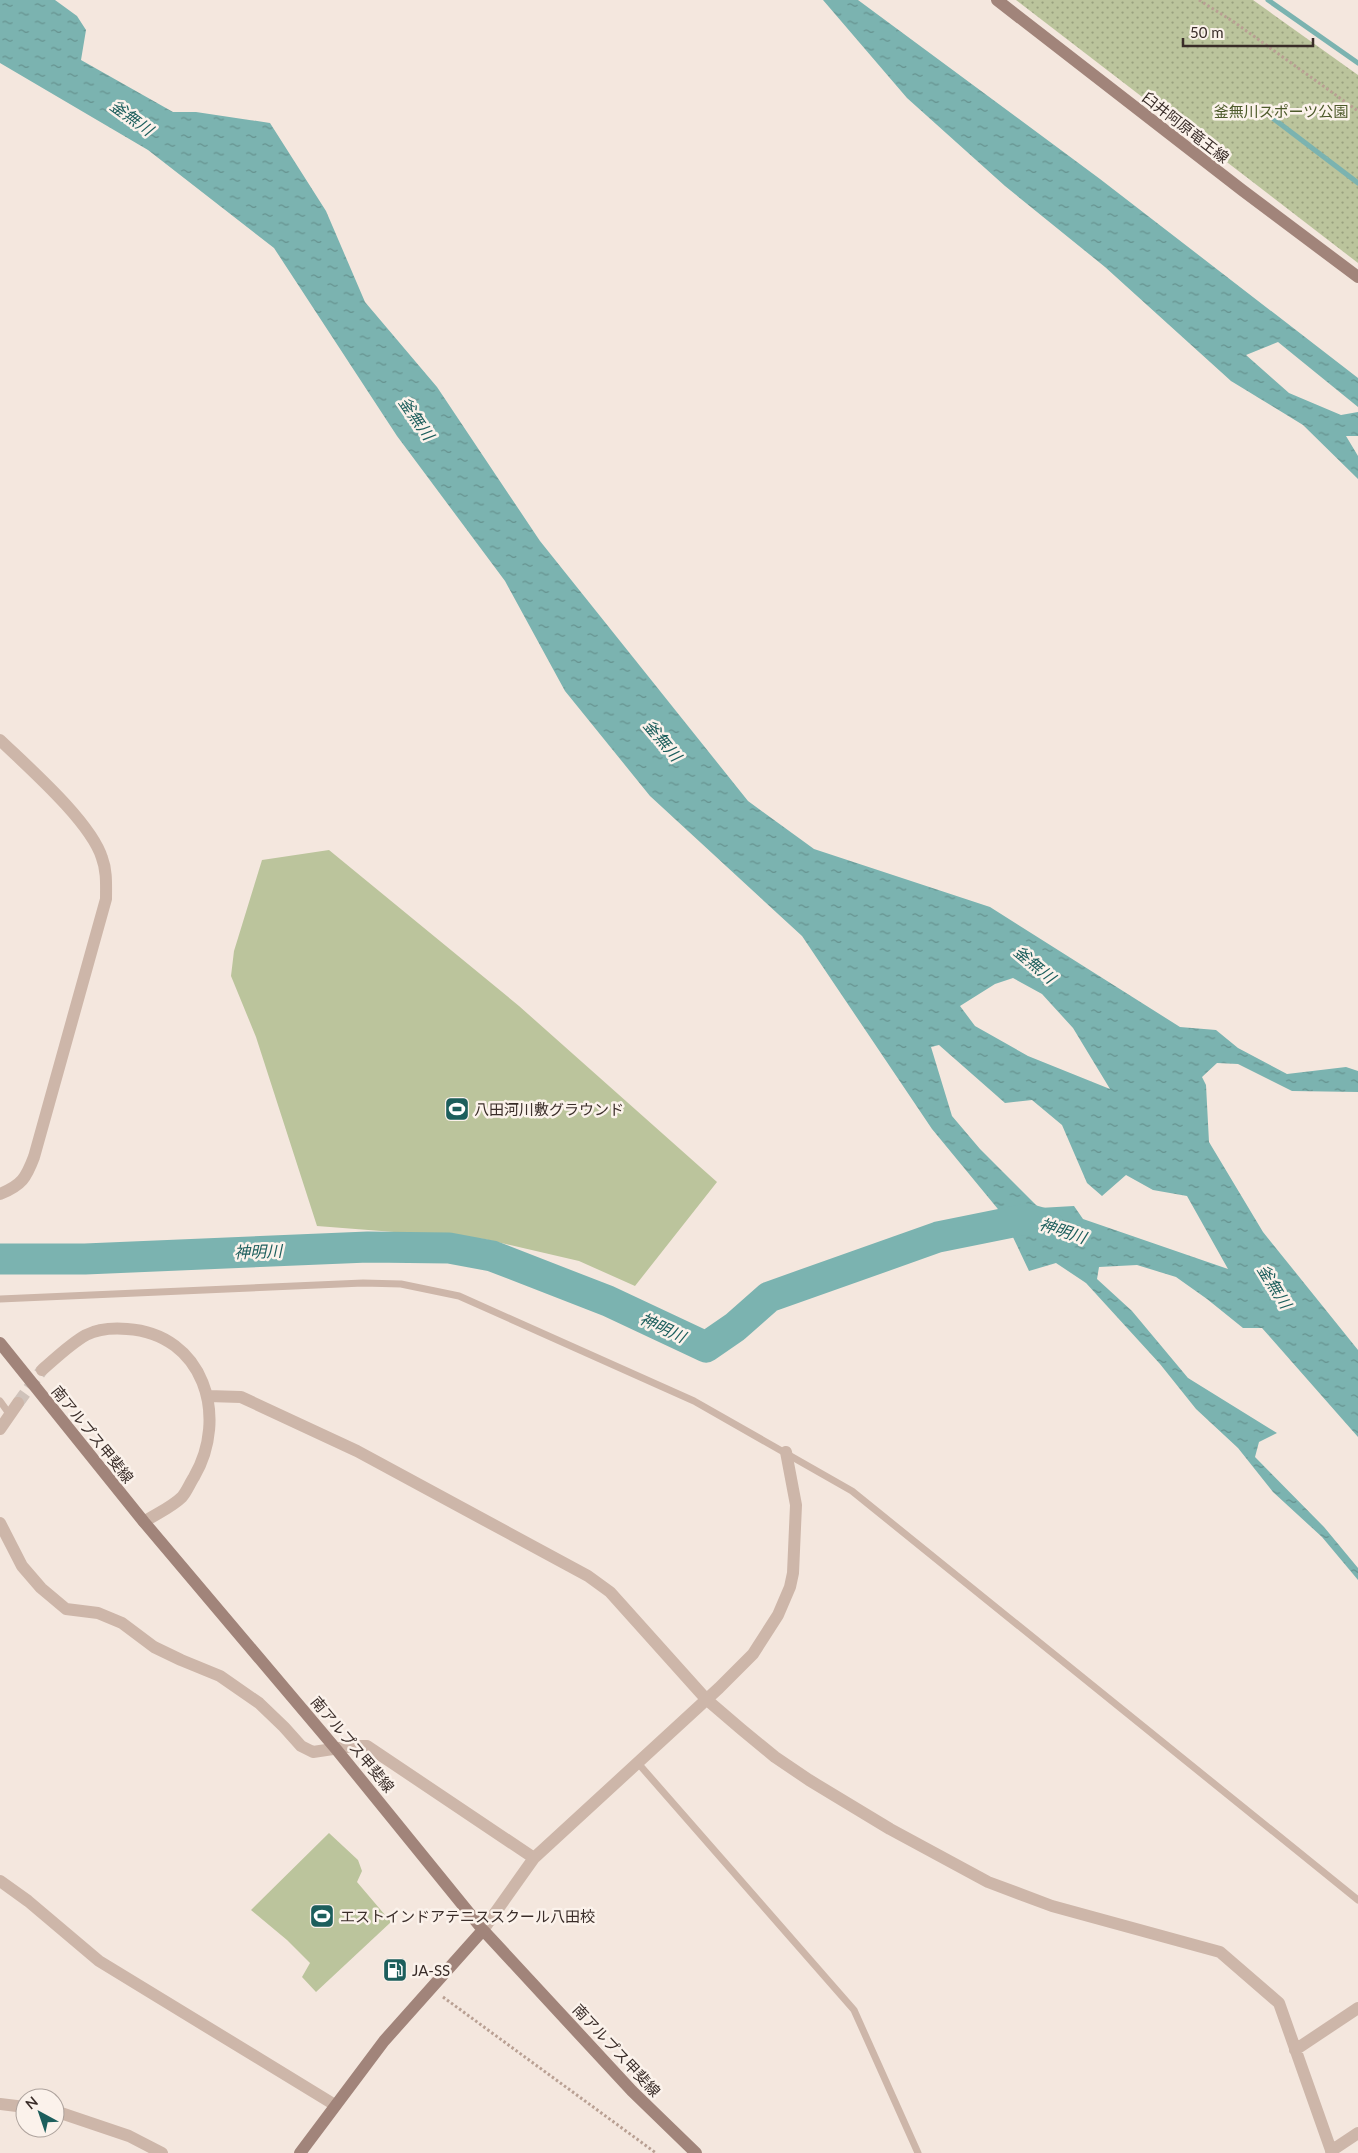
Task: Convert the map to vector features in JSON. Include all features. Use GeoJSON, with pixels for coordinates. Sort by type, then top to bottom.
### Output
{"type":"FeatureCollection","features":[{"type":"Feature","properties":{"kind":"main road","name":"臼井阿原竜王線"},"geometry":{"type":"LineString","coordinates":[[997,0],[1242,190],[1358,277]]}},
{"type":"Feature","properties":{"kind":"main road","name":"南アルプス甲斐線"},"geometry":{"type":"LineString","coordinates":[[0,1343],[144,1522],[336,1749],[483,1930],[632,2091],[696,2153]]}},
{"type":"Feature","properties":{"kind":"main road"},"geometry":{"type":"LineString","coordinates":[[300,2153],[384,2042],[483,1930]]}},
{"type":"Feature","properties":{"kind":"street"},"geometry":{"type":"LineString","coordinates":[[0,740],[67,807],[96,843],[106,876],[106,900],[34,1157],[26,1178],[12,1189],[0,1194]]}},
{"type":"Feature","properties":{"kind":"street"},"geometry":{"type":"LineString","coordinates":[[42,1370],[69,1346],[88,1334],[115,1328],[144,1330],[165,1339],[182,1351],[202,1379],[208,1396],[210,1433],[200,1465],[182,1497],[144,1522]]}},
{"type":"Feature","properties":{"kind":"street"},"geometry":{"type":"LineString","coordinates":[[208,1396],[241,1396],[357,1451],[588,1576],[610,1592],[706,1699],[776,1757],[809,1780],[890,1829],[988,1882],[1052,1906],[1220,1952],[1279,2003],[1331,2152],[1358,2133]]}},
{"type":"Feature","properties":{"kind":"street"},"geometry":{"type":"LineString","coordinates":[[0,1429],[18,1403]]}},
{"type":"Feature","properties":{"kind":"street"},"geometry":{"type":"LineString","coordinates":[[483,1930],[534,1858],[753,1654],[778,1615],[790,1587],[793,1573],[796,1505],[786,1452]]}},
{"type":"Feature","properties":{"kind":"street"},"geometry":{"type":"LineString","coordinates":[[0,1523],[22,1566],[41,1588],[66,1609],[98,1613],[114,1620],[154,1647],[220,1676],[259,1703],[301,1746],[314,1752],[353,1746],[367,1746],[534,1858]]}},
{"type":"Feature","properties":{"kind":"street"},"geometry":{"type":"LineString","coordinates":[[0,1881],[28,1901],[100,1961],[150,1994],[335,2105]]}},
{"type":"Feature","properties":{"kind":"street"},"geometry":{"type":"LineString","coordinates":[[1295,2050],[1358,2008]]}},
{"type":"Feature","properties":{"kind":"street"},"geometry":{"type":"LineString","coordinates":[[0,2104],[15,2106]]}},
{"type":"Feature","properties":{"kind":"street"},"geometry":{"type":"LineString","coordinates":[[65,2115],[129,2136],[162,2153]]}},
{"type":"Feature","properties":{"kind":"lane"},"geometry":{"type":"LineString","coordinates":[[0,1300],[363,1283],[401,1284],[459,1296],[694,1401],[852,1491],[1358,1900]]}},
{"type":"Feature","properties":{"kind":"lane"},"geometry":{"type":"LineString","coordinates":[[0,1402],[10,1414]]}},
{"type":"Feature","properties":{"kind":"lane"},"geometry":{"type":"LineString","coordinates":[[637,1762],[854,2010],[918,2153]]}},
{"type":"Feature","properties":{"kind":"path"},"geometry":{"type":"LineString","coordinates":[[1199,0],[1234,22],[1358,111]]}},
{"type":"Feature","properties":{"kind":"path"},"geometry":{"type":"LineString","coordinates":[[430,1988],[656,2153]]}},
{"type":"Feature","properties":{"kind":"green space","name":"釜無川スポーツ公園"},"geometry":{"type":"Polygon","coordinates":[[[1016,0],[1253,0],[1358,75],[1358,263],[1016,0]]]}},
{"type":"Feature","properties":{"kind":"green space","name":"八田河川敷グラウンド"},"geometry":{"type":"Polygon","coordinates":[[[329,850],[519,1006],[717,1182],[635,1286],[579,1261],[484,1239],[317,1226],[256,1037],[231,976],[234,951],[262,860],[329,850]]]}},
{"type":"Feature","properties":{"kind":"green space","name":"エストインドアテニススクール八田校"},"geometry":{"type":"Polygon","coordinates":[[[329,1833],[358,1860],[362,1871],[357,1882],[391,1922],[316,1992],[302,1977],[310,1963],[287,1940],[251,1910],[329,1833]]]}},
{"type":"Feature","properties":{"kind":"water","name":"釜無川"},"geometry":{"type":"Polygon","coordinates":[[[0,0],[55,0],[77,16],[86,30],[81,60],[173,112],[196,112],[270,123],[326,211],[365,302],[437,387],[540,541],[748,801],[814,849],[990,907],[1180,1027],[1216,1030],[1238,1048],[1287,1074],[1346,1067],[1358,1071],[1358,1092],[1292,1091],[1238,1064],[1217,1063],[1202,1077],[1206,1085],[1209,1142],[1263,1232],[1358,1350],[1358,1437],[1262,1328],[1243,1328],[1176,1277],[1137,1265],[1099,1267],[1097,1279],[1132,1311],[1188,1378],[1277,1433],[1259,1442],[1255,1457],[1324,1527],[1358,1568],[1358,1580],[1322,1537],[1273,1492],[1238,1448],[1196,1409],[1160,1364],[1086,1283],[1056,1263],[1029,1271],[1002,1214],[932,1129],[802,936],[650,796],[565,691],[505,581],[397,436],[274,248],[148,150],[0,63],[0,0]],[[1013,978],[995,984],[960,1006],[975,1026],[1028,1056],[1110,1089],[1073,1028],[1042,994],[1013,978]],[[939,1045],[931,1047],[952,1116],[980,1149],[1039,1208],[1074,1206],[1083,1219],[1228,1269],[1187,1196],[1153,1190],[1126,1175],[1102,1196],[1087,1183],[1062,1125],[1032,1100],[1005,1103],[939,1045]]]}},
{"type":"Feature","properties":{"kind":"water"},"geometry":{"type":"Polygon","coordinates":[[[823,0],[858,0],[1100,179],[1358,378],[1358,407],[1278,342],[1246,355],[1289,393],[1341,415],[1358,412],[1358,436],[1346,436],[1358,456],[1358,479],[1303,425],[1231,381],[1105,267],[1005,186],[907,98],[823,0]]]}},
{"type":"Feature","properties":{"kind":"waterway"},"geometry":{"type":"LineString","coordinates":[[1268,0],[1358,63]]}},
{"type":"Feature","properties":{"kind":"waterway"},"geometry":{"type":"LineString","coordinates":[[1270,116],[1358,183]]}},
{"type":"Feature","properties":{"kind":"waterway","name":"神明川"},"geometry":{"type":"LineString","coordinates":[[0,1259],[85,1259],[368,1247],[449,1248],[492,1256],[608,1301],[706,1347],[735,1327],[769,1297],[938,1237],[1027,1219],[1048,1225]]}},
{"type":"Feature","properties":{"kind":"tunnel"},"geometry":{"type":"LineString","coordinates":[[18,1403],[42,1370]]}},
{"type":"Feature","properties":{"kind":"place","name":"八田河川敷グラウンド"},"geometry":{"type":"Point","coordinates":[457,1109]}},
{"type":"Feature","properties":{"kind":"place","name":"エストインドアテニススクール八田校"},"geometry":{"type":"Point","coordinates":[322,1916]}},
{"type":"Feature","properties":{"kind":"place","name":"JA-SS"},"geometry":{"type":"Point","coordinates":[395,1970]}}]}
